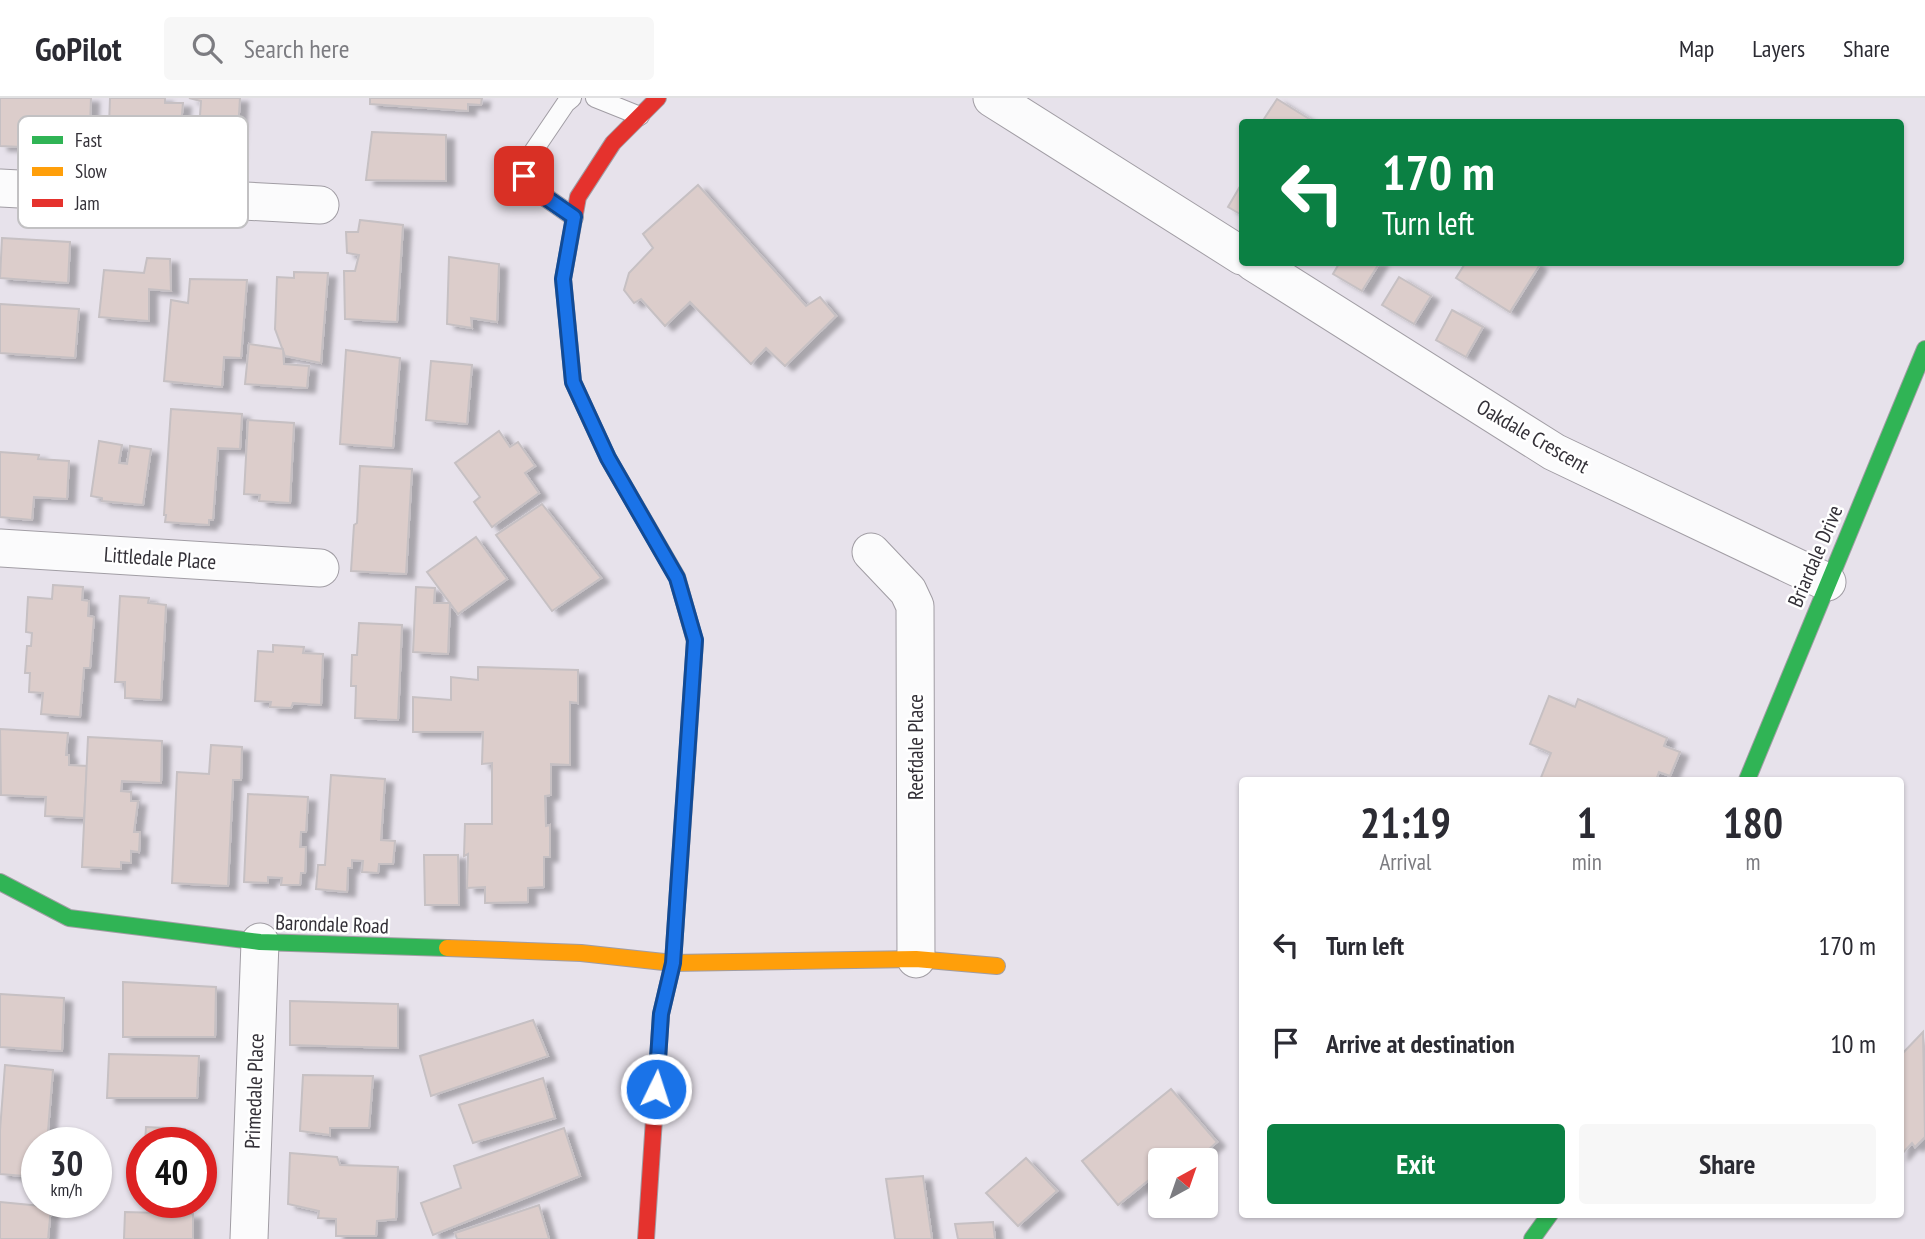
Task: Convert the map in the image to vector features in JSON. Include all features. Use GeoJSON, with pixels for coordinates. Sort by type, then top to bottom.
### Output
{"type":"FeatureCollection","features":[{"type":"Feature","properties":{"kind":"street"},"geometry":{"type":"LineString","coordinates":[[646,1239],[661,1014],[673,963],[695,640],[677,578],[608,458],[573,382],[563,279],[578,197],[613,143],[657,98]]}},
{"type":"Feature","properties":{"kind":"street"},"geometry":{"type":"LineString","coordinates":[[992,98],[1239,254]]}},
{"type":"Feature","properties":{"kind":"street"},"geometry":{"type":"LineString","coordinates":[[0,188],[18,189]]}},
{"type":"Feature","properties":{"kind":"street"},"geometry":{"type":"LineString","coordinates":[[248,201],[320,205]]}},
{"type":"Feature","properties":{"kind":"street","name":"Oakdale Crescent"},"geometry":{"type":"LineString","coordinates":[[1259,266],[1554,452],[1827,582]]}},
{"type":"Feature","properties":{"kind":"street","name":"Briardale Drive"},"geometry":{"type":"LineString","coordinates":[[1748,777],[1925,349]]}},
{"type":"Feature","properties":{"kind":"street","name":"Littledale Place"},"geometry":{"type":"LineString","coordinates":[[0,548],[320,568]]}},
{"type":"Feature","properties":{"kind":"street","name":"Reefdale Place"},"geometry":{"type":"LineString","coordinates":[[871,552],[908,591],[915,606],[916,959]]}},
{"type":"Feature","properties":{"kind":"street","name":"Barondale Road"},"geometry":{"type":"LineString","coordinates":[[0,882],[68,918],[260,942],[581,954],[673,963]]}},
{"type":"Feature","properties":{"kind":"street","name":"Primedale Place"},"geometry":{"type":"LineString","coordinates":[[248,1239],[260,942]]}},
{"type":"Feature","properties":{"kind":"street"},"geometry":{"type":"LineString","coordinates":[[673,963],[916,959],[997,966]]}},
{"type":"Feature","properties":{"kind":"street"},"geometry":{"type":"LineString","coordinates":[[1532,1239],[1547,1218]]}},
{"type":"Feature","properties":{"kind":"lane"},"geometry":{"type":"LineString","coordinates":[[572,98],[524,165],[524,176],[532,188],[574,217]]}},
{"type":"Feature","properties":{"kind":"lane"},"geometry":{"type":"LineString","coordinates":[[595,98],[640,116]]}},
{"type":"Feature","properties":{"kind":"building"},"geometry":{"type":"Polygon","coordinates":[[[0,98],[91,98],[90,116],[18,116],[18,147],[0,146],[0,98]]]}},
{"type":"Feature","properties":{"kind":"building"},"geometry":{"type":"Polygon","coordinates":[[[110,98],[165,98],[165,103],[183,103],[182,116],[109,116],[110,98]]]}},
{"type":"Feature","properties":{"kind":"building"},"geometry":{"type":"Polygon","coordinates":[[[189,98],[240,98],[239,116],[200,116],[201,101],[189,98]]]}},
{"type":"Feature","properties":{"kind":"building"},"geometry":{"type":"Polygon","coordinates":[[[370,98],[482,98],[481,105],[468,104],[468,111],[370,104],[370,98]]]}},
{"type":"Feature","properties":{"kind":"building"},"geometry":{"type":"Polygon","coordinates":[[[1277,99],[1309,119],[1264,119],[1277,99]]]}},
{"type":"Feature","properties":{"kind":"building"},"geometry":{"type":"Polygon","coordinates":[[[372,132],[446,135],[446,181],[366,180],[372,132]]]}},
{"type":"Feature","properties":{"kind":"building"},"geometry":{"type":"Polygon","coordinates":[[[698,185],[806,306],[820,297],[836,316],[785,366],[766,348],[751,364],[690,302],[665,326],[641,299],[634,303],[624,290],[629,273],[653,248],[643,234],[698,185]]]}},
{"type":"Feature","properties":{"kind":"building"},"geometry":{"type":"Polygon","coordinates":[[[1239,188],[1239,213],[1228,207],[1239,188]]]}},
{"type":"Feature","properties":{"kind":"building"},"geometry":{"type":"Polygon","coordinates":[[[360,220],[403,225],[397,322],[345,319],[344,271],[355,271],[359,255],[347,253],[346,232],[358,232],[360,220]]]}},
{"type":"Feature","properties":{"kind":"building"},"geometry":{"type":"Polygon","coordinates":[[[2,238],[70,242],[68,283],[0,278],[2,238]]]}},
{"type":"Feature","properties":{"kind":"building"},"geometry":{"type":"Polygon","coordinates":[[[449,257],[499,264],[497,322],[471,318],[472,328],[447,324],[449,257]]]}},
{"type":"Feature","properties":{"kind":"building"},"geometry":{"type":"Polygon","coordinates":[[[147,258],[170,259],[171,291],[149,289],[149,321],[99,317],[104,270],[144,273],[147,258]]]}},
{"type":"Feature","properties":{"kind":"building"},"geometry":{"type":"Polygon","coordinates":[[[1338,266],[1378,266],[1362,291],[1333,274],[1338,266]]]}},
{"type":"Feature","properties":{"kind":"building"},"geometry":{"type":"Polygon","coordinates":[[[1464,266],[1539,266],[1510,312],[1456,278],[1464,266]]]}},
{"type":"Feature","properties":{"kind":"building"},"geometry":{"type":"Polygon","coordinates":[[[294,272],[328,273],[321,363],[285,356],[275,329],[277,277],[294,278],[294,272]]]}},
{"type":"Feature","properties":{"kind":"building"},"geometry":{"type":"Polygon","coordinates":[[[1399,277],[1431,296],[1414,324],[1382,305],[1399,277]]]}},
{"type":"Feature","properties":{"kind":"building"},"geometry":{"type":"Polygon","coordinates":[[[190,279],[247,280],[241,358],[224,357],[222,387],[164,381],[171,300],[188,303],[190,279]]]}},
{"type":"Feature","properties":{"kind":"building"},"geometry":{"type":"Polygon","coordinates":[[[0,304],[79,309],[75,358],[0,353],[0,304]]]}},
{"type":"Feature","properties":{"kind":"building"},"geometry":{"type":"Polygon","coordinates":[[[1452,310],[1483,327],[1466,357],[1436,340],[1452,310]]]}},
{"type":"Feature","properties":{"kind":"building"},"geometry":{"type":"Polygon","coordinates":[[[249,344],[283,349],[284,364],[309,366],[307,388],[245,384],[249,344]]]}},
{"type":"Feature","properties":{"kind":"building"},"geometry":{"type":"Polygon","coordinates":[[[346,350],[400,358],[393,448],[340,444],[346,350]]]}},
{"type":"Feature","properties":{"kind":"building"},"geometry":{"type":"Polygon","coordinates":[[[431,361],[472,365],[467,424],[426,420],[431,361]]]}},
{"type":"Feature","properties":{"kind":"building"},"geometry":{"type":"Polygon","coordinates":[[[171,409],[242,414],[240,449],[218,448],[213,520],[209,520],[209,525],[165,522],[171,409]]]}},
{"type":"Feature","properties":{"kind":"building"},"geometry":{"type":"Polygon","coordinates":[[[248,420],[294,423],[290,503],[259,501],[260,495],[244,494],[248,420]]]}},
{"type":"Feature","properties":{"kind":"building"},"geometry":{"type":"Polygon","coordinates":[[[499,431],[510,447],[518,442],[535,466],[525,473],[539,493],[492,527],[474,502],[480,497],[455,463],[499,431]]]}},
{"type":"Feature","properties":{"kind":"building"},"geometry":{"type":"Polygon","coordinates":[[[99,441],[122,445],[119,463],[127,464],[130,446],[151,449],[143,505],[102,501],[102,498],[91,496],[99,441]]]}},
{"type":"Feature","properties":{"kind":"building"},"geometry":{"type":"Polygon","coordinates":[[[0,452],[69,461],[67,499],[34,497],[32,520],[0,517],[0,452]]]}},
{"type":"Feature","properties":{"kind":"building"},"geometry":{"type":"Polygon","coordinates":[[[360,466],[412,469],[406,574],[351,571],[360,466]]]}},
{"type":"Feature","properties":{"kind":"building"},"geometry":{"type":"Polygon","coordinates":[[[542,504],[601,578],[552,611],[496,535],[542,504]]]}},
{"type":"Feature","properties":{"kind":"building"},"geometry":{"type":"Polygon","coordinates":[[[476,537],[507,579],[458,614],[427,572],[476,537]]]}},
{"type":"Feature","properties":{"kind":"building"},"geometry":{"type":"Polygon","coordinates":[[[53,585],[83,587],[82,600],[89,601],[88,616],[94,617],[90,668],[84,668],[80,717],[41,714],[43,693],[29,692],[30,673],[25,673],[27,646],[31,646],[32,633],[26,632],[28,597],[52,599],[53,585]]]}},
{"type":"Feature","properties":{"kind":"building"},"geometry":{"type":"Polygon","coordinates":[[[416,587],[435,588],[434,603],[450,603],[448,654],[413,652],[416,587]]]}},
{"type":"Feature","properties":{"kind":"building"},"geometry":{"type":"Polygon","coordinates":[[[120,596],[149,598],[148,603],[166,605],[161,700],[125,698],[125,682],[115,682],[120,596]]]}},
{"type":"Feature","properties":{"kind":"building"},"geometry":{"type":"Polygon","coordinates":[[[359,623],[402,625],[398,720],[355,718],[356,686],[351,686],[352,655],[357,655],[359,623]]]}},
{"type":"Feature","properties":{"kind":"building"},"geometry":{"type":"Polygon","coordinates":[[[273,645],[304,647],[303,653],[323,654],[321,705],[293,703],[291,708],[270,707],[271,702],[255,701],[258,651],[273,652],[273,645]]]}},
{"type":"Feature","properties":{"kind":"building"},"geometry":{"type":"Polygon","coordinates":[[[478,667],[578,670],[578,703],[570,702],[570,765],[551,764],[551,795],[545,796],[546,826],[550,825],[550,857],[544,857],[544,887],[528,888],[528,902],[485,903],[485,887],[467,888],[465,824],[492,824],[492,763],[482,764],[483,732],[413,732],[413,697],[451,700],[451,677],[478,680],[478,667]]]}},
{"type":"Feature","properties":{"kind":"building"},"geometry":{"type":"Polygon","coordinates":[[[1549,696],[1575,707],[1578,699],[1667,738],[1664,746],[1680,752],[1670,776],[1659,772],[1657,777],[1541,777],[1551,753],[1530,744],[1549,696]]]}},
{"type":"Feature","properties":{"kind":"building"},"geometry":{"type":"Polygon","coordinates":[[[0,729],[68,733],[66,755],[69,755],[69,765],[87,766],[84,818],[45,816],[46,797],[1,795],[0,729]]]}},
{"type":"Feature","properties":{"kind":"building"},"geometry":{"type":"Polygon","coordinates":[[[88,737],[162,741],[161,783],[122,781],[121,791],[131,792],[131,801],[138,801],[134,832],[140,832],[139,852],[131,851],[131,863],[121,862],[121,869],[82,867],[88,737]]]}},
{"type":"Feature","properties":{"kind":"building"},"geometry":{"type":"Polygon","coordinates":[[[211,745],[242,747],[241,780],[233,780],[228,886],[172,883],[177,772],[209,774],[211,745]]]}},
{"type":"Feature","properties":{"kind":"building"},"geometry":{"type":"Polygon","coordinates":[[[331,775],[385,779],[381,840],[395,841],[393,864],[379,864],[378,873],[362,872],[363,861],[352,860],[352,868],[348,868],[347,892],[316,889],[318,865],[325,865],[331,775]]]}},
{"type":"Feature","properties":{"kind":"building"},"geometry":{"type":"Polygon","coordinates":[[[248,794],[308,797],[306,832],[301,832],[300,847],[306,847],[305,873],[301,873],[300,885],[281,885],[282,878],[268,877],[268,883],[244,882],[248,794]]]}},
{"type":"Feature","properties":{"kind":"building"},"geometry":{"type":"Polygon","coordinates":[[[424,855],[458,855],[459,905],[425,905],[424,855]]]}},
{"type":"Feature","properties":{"kind":"building"},"geometry":{"type":"Polygon","coordinates":[[[123,982],[216,987],[215,1037],[123,1037],[123,982]]]}},
{"type":"Feature","properties":{"kind":"building"},"geometry":{"type":"Polygon","coordinates":[[[0,994],[64,998],[62,1051],[0,1047],[0,994]]]}},
{"type":"Feature","properties":{"kind":"building"},"geometry":{"type":"Polygon","coordinates":[[[290,1001],[398,1004],[398,1048],[290,1045],[290,1001]]]}},
{"type":"Feature","properties":{"kind":"building"},"geometry":{"type":"Polygon","coordinates":[[[533,1020],[548,1056],[431,1096],[420,1056],[533,1020]]]}},
{"type":"Feature","properties":{"kind":"building"},"geometry":{"type":"Polygon","coordinates":[[[1923,1032],[1925,1137],[1915,1147],[1912,1143],[1904,1152],[1904,1052],[1923,1032]]]}},
{"type":"Feature","properties":{"kind":"building"},"geometry":{"type":"Polygon","coordinates":[[[109,1054],[199,1056],[197,1098],[107,1098],[109,1054]]]}},
{"type":"Feature","properties":{"kind":"building"},"geometry":{"type":"Polygon","coordinates":[[[5,1065],[53,1070],[48,1127],[21,1127],[21,1176],[0,1174],[5,1065]]]}},
{"type":"Feature","properties":{"kind":"building"},"geometry":{"type":"Polygon","coordinates":[[[303,1075],[373,1076],[369,1128],[330,1128],[330,1135],[300,1131],[303,1075]]]}},
{"type":"Feature","properties":{"kind":"building"},"geometry":{"type":"Polygon","coordinates":[[[543,1078],[555,1118],[473,1143],[459,1105],[543,1078]]]}},
{"type":"Feature","properties":{"kind":"building"},"geometry":{"type":"Polygon","coordinates":[[[1171,1089],[1217,1142],[1210,1148],[1148,1148],[1148,1181],[1118,1205],[1082,1161],[1171,1089]]]}},
{"type":"Feature","properties":{"kind":"building"},"geometry":{"type":"Polygon","coordinates":[[[564,1128],[580,1176],[433,1235],[421,1203],[461,1188],[454,1166],[564,1128]]]}},
{"type":"Feature","properties":{"kind":"building"},"geometry":{"type":"Polygon","coordinates":[[[290,1153],[337,1157],[340,1165],[398,1167],[396,1219],[377,1221],[376,1236],[336,1236],[336,1219],[318,1218],[319,1211],[288,1204],[290,1153]]]}},
{"type":"Feature","properties":{"kind":"building"},"geometry":{"type":"Polygon","coordinates":[[[1026,1158],[1057,1191],[1018,1226],[986,1193],[1026,1158]]]}},
{"type":"Feature","properties":{"kind":"building"},"geometry":{"type":"Polygon","coordinates":[[[923,1176],[932,1239],[895,1239],[886,1179],[923,1176]]]}},
{"type":"Feature","properties":{"kind":"building"},"geometry":{"type":"Polygon","coordinates":[[[0,1202],[21,1204],[21,1218],[50,1218],[48,1239],[0,1239],[0,1202]]]}},
{"type":"Feature","properties":{"kind":"building"},"geometry":{"type":"Polygon","coordinates":[[[539,1205],[549,1239],[457,1239],[455,1233],[539,1205]]]}},
{"type":"Feature","properties":{"kind":"building"},"geometry":{"type":"Polygon","coordinates":[[[125,1212],[126,1218],[193,1218],[193,1239],[124,1239],[125,1212]]]}},
{"type":"Feature","properties":{"kind":"building"},"geometry":{"type":"Polygon","coordinates":[[[993,1222],[995,1239],[958,1239],[955,1224],[993,1222]]]}},
{"type":"Feature","properties":{"kind":"traffic: fast"},"geometry":{"type":"LineString","coordinates":[[568,329],[573,382],[608,458],[677,577],[695,641],[686,775]]}},
{"type":"Feature","properties":{"kind":"traffic: fast"},"geometry":{"type":"LineString","coordinates":[[1748,777],[1925,349]]}},
{"type":"Feature","properties":{"kind":"traffic: fast"},"geometry":{"type":"LineString","coordinates":[[0,882],[69,918],[260,942],[447,948]]}},
{"type":"Feature","properties":{"kind":"traffic: fast"},"geometry":{"type":"LineString","coordinates":[[1532,1239],[1547,1218]]}},
{"type":"Feature","properties":{"kind":"traffic: slow"},"geometry":{"type":"LineString","coordinates":[[447,948],[581,953],[673,963],[916,959],[997,966]]}},
{"type":"Feature","properties":{"kind":"traffic: jam"},"geometry":{"type":"LineString","coordinates":[[568,329],[563,279],[578,197],[613,143],[658,98]]}},
{"type":"Feature","properties":{"kind":"traffic: jam"},"geometry":{"type":"LineString","coordinates":[[646,1239],[661,1014],[673,963],[686,775]]}},
{"type":"Feature","properties":{"kind":"route"},"geometry":{"type":"LineString","coordinates":[[524,176],[532,188],[574,217],[563,279],[573,382],[608,458],[677,578],[695,640],[673,963],[661,1014],[656,1089]]}}]}
